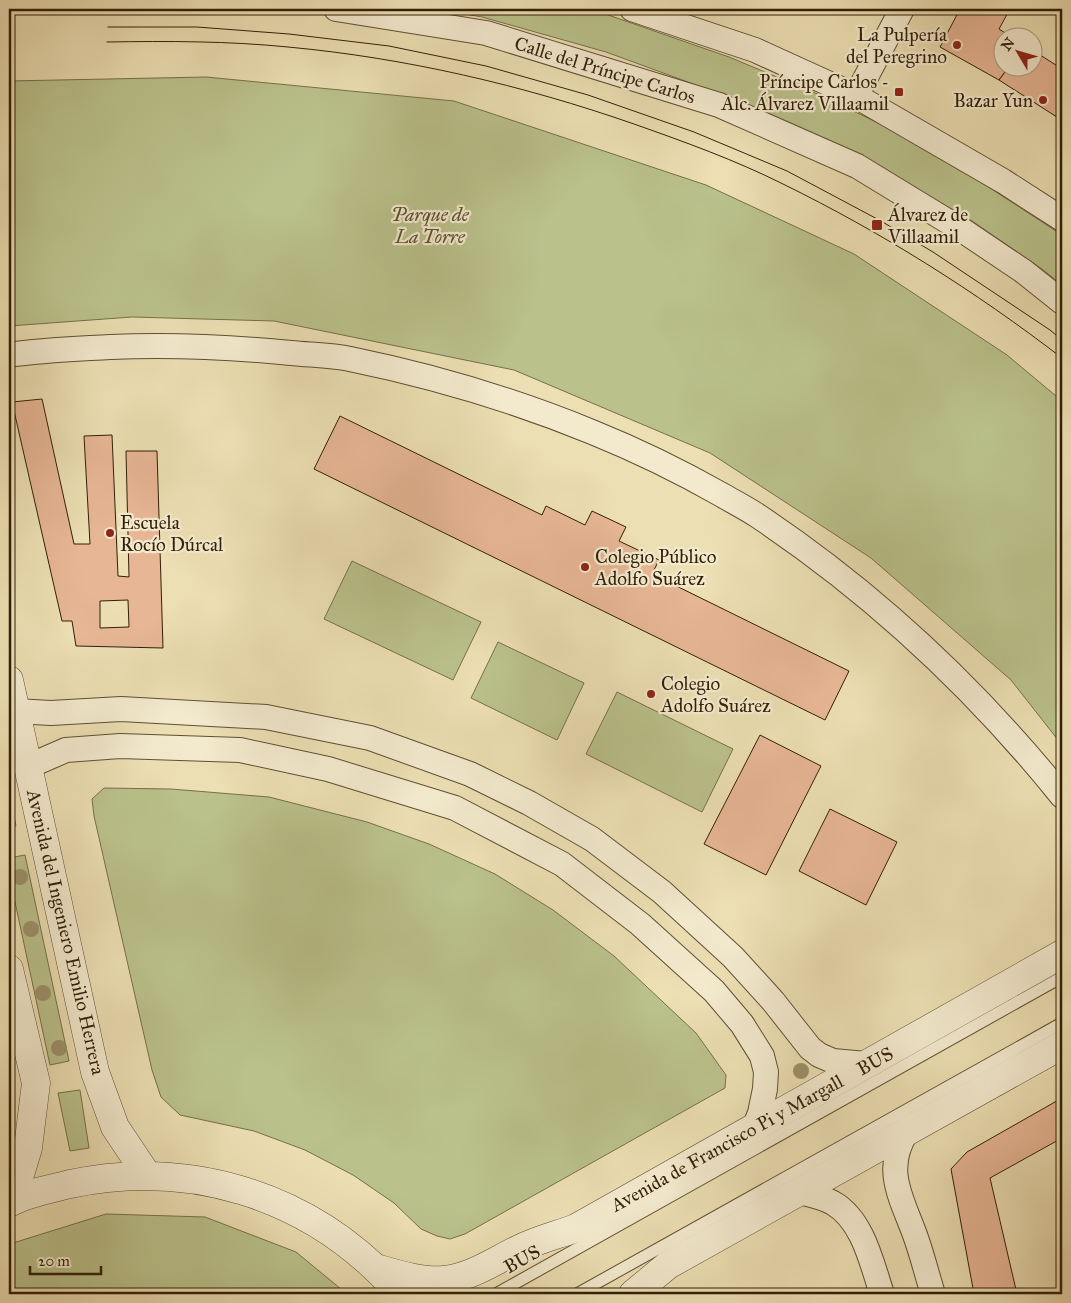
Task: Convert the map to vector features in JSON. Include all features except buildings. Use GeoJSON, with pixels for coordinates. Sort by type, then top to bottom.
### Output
{"type":"FeatureCollection","features":[{"type":"Feature","properties":{"kind":"street","name":"Calle del Príncipe Carlos"},"geometry":{"type":"LineString","coordinates":[[336,9],[486,33],[719,105],[857,166],[962,230],[1023,271],[1062,302]]}},
{"type":"Feature","properties":{"kind":"street"},"geometry":{"type":"LineString","coordinates":[[632,9],[755,50],[856,96],[1003,181],[1062,219]]}},
{"type":"Feature","properties":{"kind":"street"},"geometry":{"type":"LineString","coordinates":[[856,96],[902,9]]}},
{"type":"Feature","properties":{"kind":"street"},"geometry":{"type":"LineString","coordinates":[[9,356],[40,350],[160,345],[243,348],[348,358],[471,388],[561,419],[642,452],[756,514],[814,555],[882,609],[951,672],[1001,723],[1062,796]]}},
{"type":"Feature","properties":{"kind":"street","name":"Avenida del Ingeniero Emilio Herrera"},"geometry":{"type":"LineString","coordinates":[[9,680],[95,1072],[115,1127],[147,1175]]}},
{"type":"Feature","properties":{"kind":"street"},"geometry":{"type":"LineString","coordinates":[[15,712],[51,713],[121,709],[266,717],[370,738],[470,774],[529,803],[592,839],[662,892],[733,957],[773,1001],[810,1048],[819,1055],[833,1061],[866,1064]]}},
{"type":"Feature","properties":{"kind":"street"},"geometry":{"type":"LineString","coordinates":[[28,766],[66,750],[120,746],[240,750],[328,769],[455,808],[562,864],[640,924],[714,991],[742,1024],[762,1056],[766,1072],[765,1089],[760,1113],[754,1126]]}},
{"type":"Feature","properties":{"kind":"street","name":"Avenida de Francisco Pi y Margall"},"geometry":{"type":"LineString","coordinates":[[376,1268],[401,1275],[442,1280],[469,1274],[530,1244],[576,1228],[1062,954]]}},
{"type":"Feature","properties":{"kind":"street"},"geometry":{"type":"LineString","coordinates":[[9,969],[36,1083],[28,1148],[10,1202]]}},
{"type":"Feature","properties":{"kind":"street"},"geometry":{"type":"LineString","coordinates":[[633,1294],[668,1265],[1062,1045]]}},
{"type":"Feature","properties":{"kind":"street"},"geometry":{"type":"LineString","coordinates":[[906,1133],[899,1144],[894,1172],[898,1190],[916,1237],[933,1294]]}},
{"type":"Feature","properties":{"kind":"street"},"geometry":{"type":"LineString","coordinates":[[10,1202],[48,1189],[97,1179],[147,1175],[187,1178],[227,1185],[265,1197],[302,1214],[336,1235],[376,1268],[400,1294]]}},
{"type":"Feature","properties":{"kind":"street"},"geometry":{"type":"LineString","coordinates":[[800,1192],[833,1203],[845,1212],[857,1228],[869,1253],[882,1294]]}},
{"type":"Feature","properties":{"kind":"lane","name":"BUS"},"geometry":{"type":"LineString","coordinates":[[496,1294],[1062,977]]}},
{"type":"Feature","properties":{"kind":"lane"},"geometry":{"type":"LineString","coordinates":[[578,1294],[1062,1023]]}},
{"type":"Feature","properties":{"kind":"green space"},"geometry":{"type":"Polygon","coordinates":[[[436,9],[591,9],[729,57],[820,95],[895,131],[984,184],[1062,235],[1062,285],[972,221],[864,159],[726,96],[606,52],[482,17],[436,9]]]}},
{"type":"Feature","properties":{"kind":"green space","name":"Parque de La Torre"},"geometry":{"type":"Polygon","coordinates":[[[206,77],[454,101],[706,185],[854,254],[1007,355],[1062,401],[1062,745],[1011,680],[871,558],[710,453],[514,370],[274,321],[132,317],[9,326],[9,81],[206,77]]]}},
{"type":"Feature","properties":{"kind":"green space"},"geometry":{"type":"Polygon","coordinates":[[[352,561],[481,622],[453,680],[324,619],[352,561]]]}},
{"type":"Feature","properties":{"kind":"green space"},"geometry":{"type":"Polygon","coordinates":[[[498,642],[584,683],[557,740],[471,698],[498,642]]]}},
{"type":"Feature","properties":{"kind":"green space"},"geometry":{"type":"Polygon","coordinates":[[[617,692],[733,749],[702,812],[586,754],[617,692]]]}},
{"type":"Feature","properties":{"kind":"green space"},"geometry":{"type":"Polygon","coordinates":[[[104,788],[171,789],[269,797],[367,822],[429,844],[495,874],[553,910],[614,956],[696,1033],[726,1075],[725,1088],[465,1234],[450,1239],[421,1229],[394,1203],[353,1175],[305,1150],[254,1131],[180,1115],[161,1097],[152,1070],[94,816],[92,799],[104,788]]]}},
{"type":"Feature","properties":{"kind":"green space"},"geometry":{"type":"Polygon","coordinates":[[[9,792],[16,826],[9,828],[9,792]]]}},
{"type":"Feature","properties":{"kind":"green space"},"geometry":{"type":"Polygon","coordinates":[[[25,855],[69,1061],[50,1065],[9,874],[9,858],[25,855]]]}},
{"type":"Feature","properties":{"kind":"green space"},"geometry":{"type":"Polygon","coordinates":[[[80,1090],[89,1148],[70,1151],[58,1093],[80,1090]]]}},
{"type":"Feature","properties":{"kind":"green space"},"geometry":{"type":"Polygon","coordinates":[[[106,1214],[205,1217],[296,1252],[347,1294],[9,1294],[9,1246],[13,1243],[106,1214]]]}},
{"type":"Feature","properties":{"kind":"tram line"},"geometry":{"type":"LineString","coordinates":[[108,27],[197,27],[289,34],[389,46],[486,66],[588,95],[694,132],[787,171],[881,221],[933,252],[1062,340]]}},
{"type":"Feature","properties":{"kind":"tram line"},"geometry":{"type":"LineString","coordinates":[[107,42],[265,45],[376,58],[506,85],[592,110],[728,159],[765,175],[820,203],[927,264],[995,309],[1062,358]]}},
{"type":"Feature","properties":{"kind":"place","name":"La Pulpería del Peregrino"},"geometry":{"type":"Point","coordinates":[957,45]}},
{"type":"Feature","properties":{"kind":"place","name":"Príncipe Carlos - Alc. Álvarez Villaamil"},"geometry":{"type":"Point","coordinates":[899,92]}},
{"type":"Feature","properties":{"kind":"place","name":"Bazar Yun"},"geometry":{"type":"Point","coordinates":[1043,100]}},
{"type":"Feature","properties":{"kind":"place","name":"Álvarez de Villaamil"},"geometry":{"type":"Point","coordinates":[877,225]}},
{"type":"Feature","properties":{"kind":"place","name":"Escuela Rocío Dúrcal"},"geometry":{"type":"Point","coordinates":[110,533]}},
{"type":"Feature","properties":{"kind":"place","name":"Colegio Público Adolfo Suárez"},"geometry":{"type":"Point","coordinates":[585,567]}},
{"type":"Feature","properties":{"kind":"place","name":"Colegio Adolfo Suárez"},"geometry":{"type":"Point","coordinates":[651,694]}}]}
